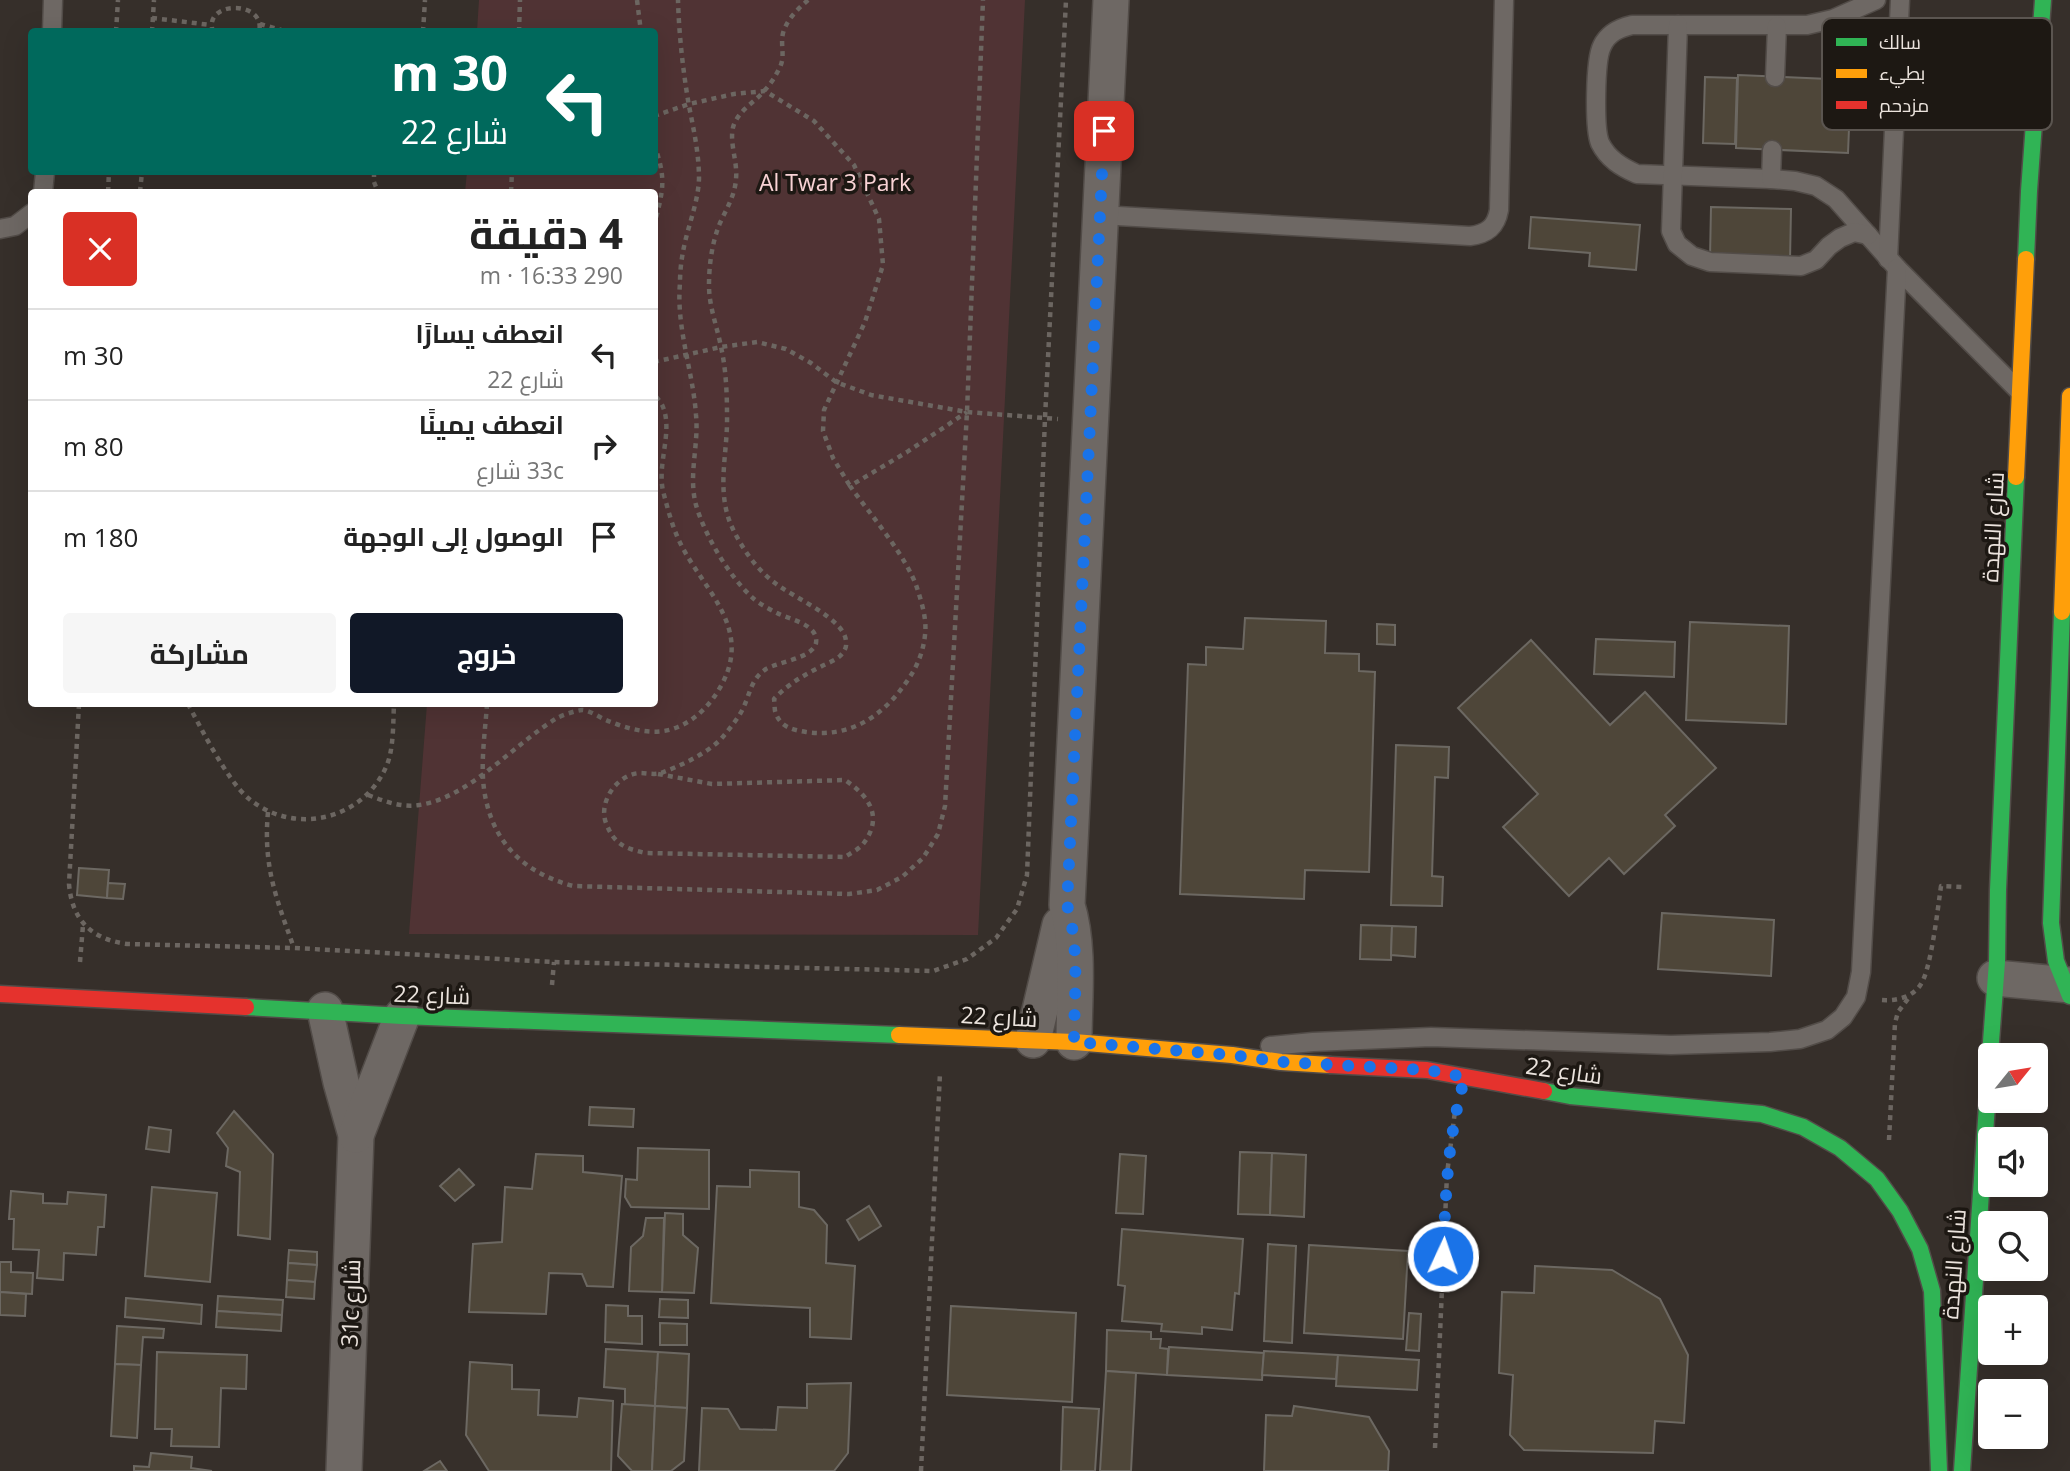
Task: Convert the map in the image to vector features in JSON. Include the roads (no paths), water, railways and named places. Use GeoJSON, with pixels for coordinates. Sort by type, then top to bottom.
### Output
{"type":"FeatureCollection","features":[{"type":"Feature","properties":{"kind":"street"},"geometry":{"type":"LineString","coordinates":[[1074,1042],[1074,952],[1067,905],[1111,0]]}},
{"type":"Feature","properties":{"kind":"street","name":"شارع النهدة"},"geometry":{"type":"LineString","coordinates":[[2042,18],[2043,0]]}},
{"type":"Feature","properties":{"kind":"street","name":"شارع النهدة"},"geometry":{"type":"LineString","coordinates":[[1991,1043],[2033,130]]}},
{"type":"Feature","properties":{"kind":"street"},"geometry":{"type":"LineString","coordinates":[[2068,988],[2053,954],[2051,893],[2070,396]]}},
{"type":"Feature","properties":{"kind":"street"},"geometry":{"type":"LineString","coordinates":[[1033,1040],[1067,905]]}},
{"type":"Feature","properties":{"kind":"street"},"geometry":{"type":"LineString","coordinates":[[1996,978],[2068,988]]}},
{"type":"Feature","properties":{"kind":"street","name":"شارع 22"},"geometry":{"type":"LineString","coordinates":[[0,994],[402,1016],[1074,1042],[1232,1055],[1282,1062],[1427,1070],[1570,1096],[1762,1114],[1803,1127],[1840,1149],[1877,1179],[1900,1210],[1920,1249],[1932,1290],[1939,1471]]}},
{"type":"Feature","properties":{"kind":"street","name":"31c شارع"},"geometry":{"type":"LineString","coordinates":[[325,1010],[356,1135],[344,1471]]}},
{"type":"Feature","properties":{"kind":"street","name":"31c شارع"},"geometry":{"type":"LineString","coordinates":[[356,1135],[402,1016]]}},
{"type":"Feature","properties":{"kind":"street","name":"شارع النهدة"},"geometry":{"type":"LineString","coordinates":[[1962,1471],[1986,1113]]}},
{"type":"Feature","properties":{"kind":"lane"},"geometry":{"type":"LineString","coordinates":[[52,28],[53,0]]}},
{"type":"Feature","properties":{"kind":"lane"},"geometry":{"type":"LineString","coordinates":[[1100,215],[1471,236],[1481,234],[1497,221],[1499,210],[1504,0]]}},
{"type":"Feature","properties":{"kind":"lane"},"geometry":{"type":"LineString","coordinates":[[1835,18],[1876,0]]}},
{"type":"Feature","properties":{"kind":"lane"},"geometry":{"type":"LineString","coordinates":[[1900,0],[1900,18]]}},
{"type":"Feature","properties":{"kind":"lane"},"geometry":{"type":"LineString","coordinates":[[1822,22],[1777,26],[1632,25],[1619,28],[1601,47],[1595,124],[1599,141],[1608,156],[1621,167],[1637,174],[1771,179],[1816,186],[1836,199],[1893,264],[2021,393]]}},
{"type":"Feature","properties":{"kind":"lane"},"geometry":{"type":"LineString","coordinates":[[1678,25],[1671,231],[1677,244],[1692,256],[1710,262],[1801,266],[1816,260],[1840,238],[1854,232],[1868,235]]}},
{"type":"Feature","properties":{"kind":"lane"},"geometry":{"type":"LineString","coordinates":[[1775,77],[1777,26]]}},
{"type":"Feature","properties":{"kind":"lane"},"geometry":{"type":"LineString","coordinates":[[1232,1055],[1282,1044],[1404,1037],[1671,1045],[1770,1042],[1800,1038],[1826,1030],[1843,1017],[1856,997],[1861,972],[1893,264],[1897,130]]}},
{"type":"Feature","properties":{"kind":"lane"},"geometry":{"type":"LineString","coordinates":[[1771,179],[1772,150]]}},
{"type":"Feature","properties":{"kind":"lane"},"geometry":{"type":"LineString","coordinates":[[0,229],[15,226],[28,216]]}},
{"type":"Feature","properties":{"kind":"park label","name":"Al Twar 3 Park"},"geometry":{"type":"Point","coordinates":[835,182]}}]}
